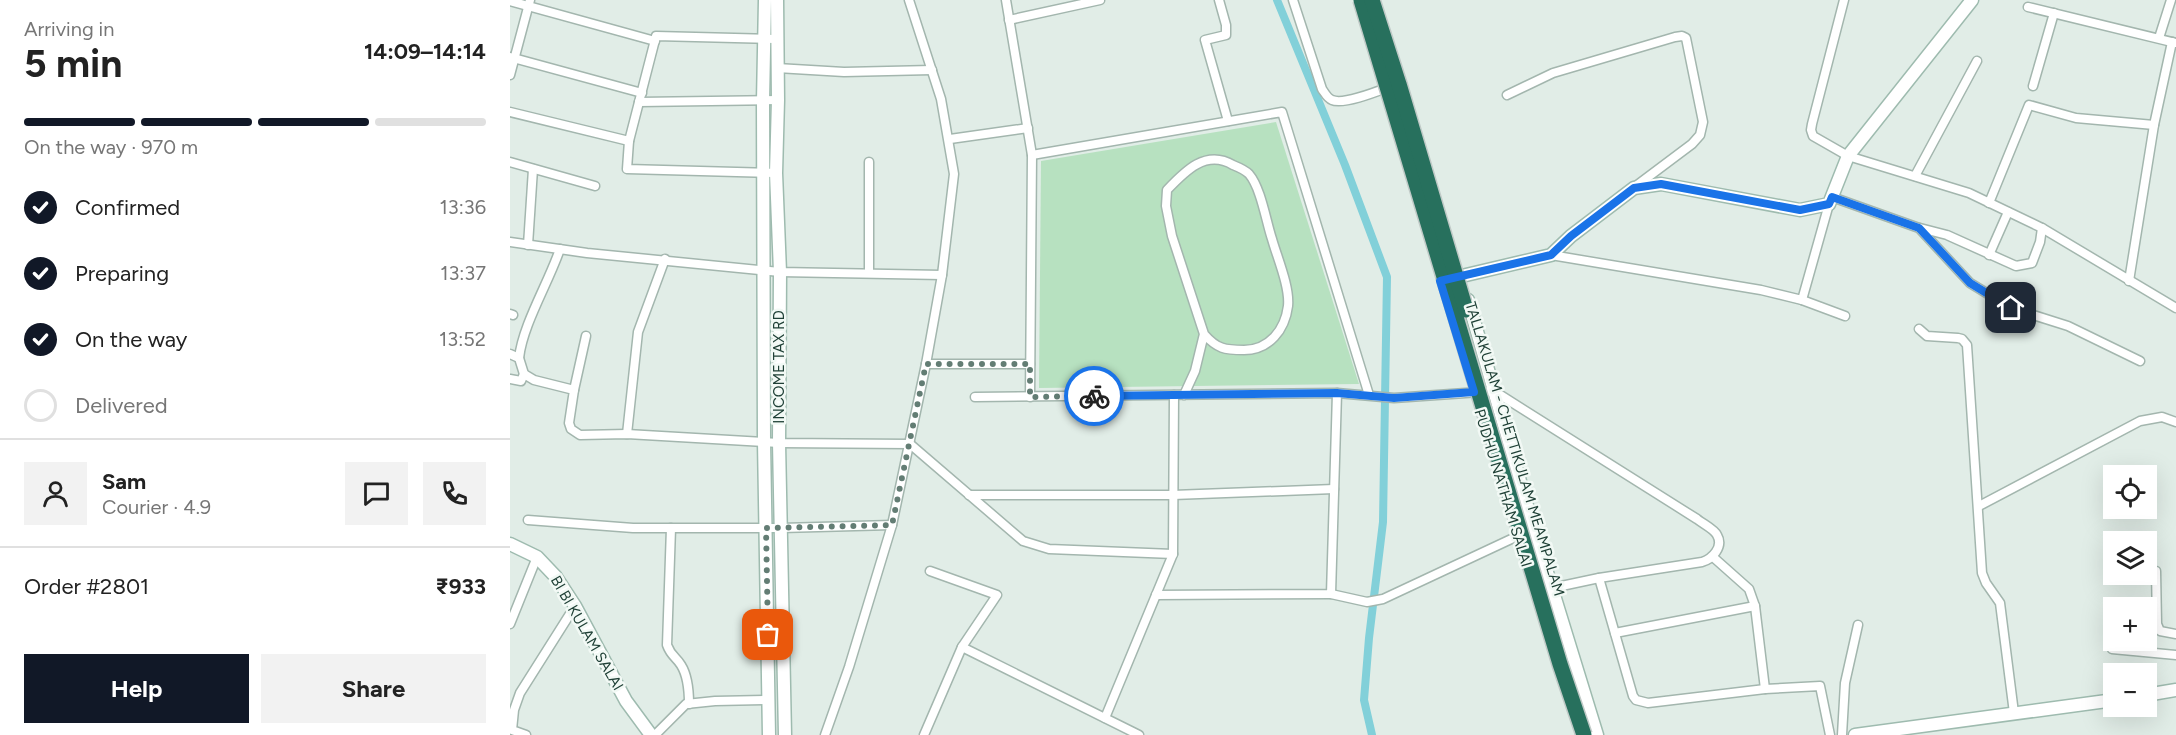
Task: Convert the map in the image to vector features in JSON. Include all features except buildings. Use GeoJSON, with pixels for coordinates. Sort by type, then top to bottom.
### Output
{"type":"FeatureCollection","features":[{"type":"Feature","properties":{"kind":"highway","name":"TALLAKULAM - CHETTIKULAM MEAMPALAM"},"geometry":{"type":"LineString","coordinates":[[1361,0],[1560,664],[1584,735]]}},
{"type":"Feature","properties":{"kind":"highway","name":"TALLAKULAM - CHETTIKULAM MEAMPALAM"},"geometry":{"type":"LineString","coordinates":[[1372,0],[1456,274],[1528,529],[1592,735]]}},
{"type":"Feature","properties":{"kind":"main road","name":"INCOME TAX RD"},"geometry":{"type":"LineString","coordinates":[[765,0],[777,68],[778,100],[769,173],[765,270],[764,442],[769,735]]}},
{"type":"Feature","properties":{"kind":"main road","name":"INCOME TAX RD"},"geometry":{"type":"LineString","coordinates":[[777,0],[763,100],[780,272],[779,443],[784,735]]}},
{"type":"Feature","properties":{"kind":"main road","name":"PUDHU NATHAM SALAI"},"geometry":{"type":"LineString","coordinates":[[1356,0],[1578,735]]}},
{"type":"Feature","properties":{"kind":"main road","name":"PUDHU NATHAM SALAI"},"geometry":{"type":"LineString","coordinates":[[1378,0],[1534,530],[1597,735]]}},
{"type":"Feature","properties":{"kind":"main road"},"geometry":{"type":"LineString","coordinates":[[1440,281],[1551,255],[1571,236],[1634,188],[1661,184],[1800,210],[1830,200],[1848,156],[1972,0]]}},
{"type":"Feature","properties":{"kind":"main road","name":"BI BI KULAM SALAI"},"geometry":{"type":"LineString","coordinates":[[510,544],[537,556],[556,577],[626,701],[653,735]]}},
{"type":"Feature","properties":{"kind":"main road"},"geometry":{"type":"LineString","coordinates":[[2157,693],[2176,690]]}},
{"type":"Feature","properties":{"kind":"main road"},"geometry":{"type":"LineString","coordinates":[[1855,735],[2103,701]]}},
{"type":"Feature","properties":{"kind":"street"},"geometry":{"type":"LineString","coordinates":[[825,735],[849,667],[892,525],[942,275],[954,174],[950,139],[941,99],[909,0]]}},
{"type":"Feature","properties":{"kind":"street"},"geometry":{"type":"LineString","coordinates":[[1006,0],[1032,155],[1030,397]]}},
{"type":"Feature","properties":{"kind":"street"},"geometry":{"type":"LineString","coordinates":[[1009,20],[1100,0]]}},
{"type":"Feature","properties":{"kind":"street"},"geometry":{"type":"LineString","coordinates":[[1219,0],[1226,25],[1226,35],[1205,40],[1228,121]]}},
{"type":"Feature","properties":{"kind":"street"},"geometry":{"type":"LineString","coordinates":[[1293,0],[1322,89],[1333,101],[1342,101],[1403,83]]}},
{"type":"Feature","properties":{"kind":"street"},"geometry":{"type":"LineString","coordinates":[[1844,0],[1811,130],[1813,136],[1848,156],[1969,193],[1989,202],[2042,228],[2176,308]]}},
{"type":"Feature","properties":{"kind":"street"},"geometry":{"type":"LineString","coordinates":[[2159,38],[2171,0]]}},
{"type":"Feature","properties":{"kind":"street"},"geometry":{"type":"LineString","coordinates":[[510,1],[529,3],[655,41]]}},
{"type":"Feature","properties":{"kind":"street"},"geometry":{"type":"LineString","coordinates":[[510,75],[512,57],[529,3]]}},
{"type":"Feature","properties":{"kind":"street"},"geometry":{"type":"LineString","coordinates":[[2028,7],[2174,42],[2154,125],[2129,281]]}},
{"type":"Feature","properties":{"kind":"street"},"geometry":{"type":"LineString","coordinates":[[2033,86],[2054,13]]}},
{"type":"Feature","properties":{"kind":"street"},"geometry":{"type":"LineString","coordinates":[[769,173],[627,169],[629,141],[656,36],[771,39]]}},
{"type":"Feature","properties":{"kind":"street"},"geometry":{"type":"LineString","coordinates":[[1508,96],[1553,73],[1675,36],[1686,38],[1703,122],[1700,135],[1692,144],[1634,188]]}},
{"type":"Feature","properties":{"kind":"street"},"geometry":{"type":"LineString","coordinates":[[512,57],[640,98],[778,100]]}},
{"type":"Feature","properties":{"kind":"street"},"geometry":{"type":"LineString","coordinates":[[1915,176],[1977,61]]}},
{"type":"Feature","properties":{"kind":"street"},"geometry":{"type":"LineString","coordinates":[[777,68],[844,72],[932,70]]}},
{"type":"Feature","properties":{"kind":"street"},"geometry":{"type":"LineString","coordinates":[[1989,202],[2029,105],[2076,118],[2154,125]]}},
{"type":"Feature","properties":{"kind":"street"},"geometry":{"type":"LineString","coordinates":[[510,112],[629,141]]}},
{"type":"Feature","properties":{"kind":"street"},"geometry":{"type":"LineString","coordinates":[[1032,155],[1282,112],[1369,395]]}},
{"type":"Feature","properties":{"kind":"street"},"geometry":{"type":"LineString","coordinates":[[950,139],[1028,128]]}},
{"type":"Feature","properties":{"kind":"street"},"geometry":{"type":"LineString","coordinates":[[1105,718],[1173,554],[1173,495],[1179,395],[1195,371],[1204,334],[1172,236],[1166,206],[1167,190],[1188,168],[1205,160],[1224,160],[1248,173],[1257,189],[1284,281],[1288,305],[1282,327],[1268,345],[1247,350],[1227,349],[1214,345],[1204,334]]}},
{"type":"Feature","properties":{"kind":"street"},"geometry":{"type":"LineString","coordinates":[[510,162],[595,186]]}},
{"type":"Feature","properties":{"kind":"street"},"geometry":{"type":"LineString","coordinates":[[869,162],[869,272]]}},
{"type":"Feature","properties":{"kind":"street"},"geometry":{"type":"LineString","coordinates":[[528,245],[533,169]]}},
{"type":"Feature","properties":{"kind":"street"},"geometry":{"type":"LineString","coordinates":[[1802,300],[1830,200],[1947,235],[2016,266],[2032,263],[2040,242],[2042,228]]}},
{"type":"Feature","properties":{"kind":"street"},"geometry":{"type":"LineString","coordinates":[[1989,255],[2008,212]]}},
{"type":"Feature","properties":{"kind":"street"},"geometry":{"type":"LineString","coordinates":[[1919,228],[1970,283],[2011,308],[2068,326],[2140,361]]}},
{"type":"Feature","properties":{"kind":"street"},"geometry":{"type":"LineString","coordinates":[[510,242],[780,272],[942,275]]}},
{"type":"Feature","properties":{"kind":"street"},"geometry":{"type":"LineString","coordinates":[[510,379],[521,381],[524,374],[519,358],[521,342],[551,276],[560,249]]}},
{"type":"Feature","properties":{"kind":"street"},"geometry":{"type":"LineString","coordinates":[[1551,255],[1761,290],[1802,300],[1845,316]]}},
{"type":"Feature","properties":{"kind":"street"},"geometry":{"type":"LineString","coordinates":[[627,434],[638,332],[665,260]]}},
{"type":"Feature","properties":{"kind":"street"},"geometry":{"type":"LineString","coordinates":[[1919,329],[1927,336],[1958,338],[1967,345],[1982,573],[2000,603],[2014,713]]}},
{"type":"Feature","properties":{"kind":"street"},"geometry":{"type":"LineString","coordinates":[[586,336],[569,423],[574,433],[779,443],[910,444],[1023,541],[1037,547],[1173,554]]}},
{"type":"Feature","properties":{"kind":"street"},"geometry":{"type":"LineString","coordinates":[[510,354],[519,358]]}},
{"type":"Feature","properties":{"kind":"street"},"geometry":{"type":"LineString","coordinates":[[926,364],[1030,364]]}},
{"type":"Feature","properties":{"kind":"street"},"geometry":{"type":"LineString","coordinates":[[524,374],[534,380],[574,390]]}},
{"type":"Feature","properties":{"kind":"street"},"geometry":{"type":"LineString","coordinates":[[975,397],[1337,393],[1394,398],[1494,391],[1716,533],[1719,543],[1713,557],[1702,562],[1599,578],[1552,588]]}},
{"type":"Feature","properties":{"kind":"street"},"geometry":{"type":"LineString","coordinates":[[1331,594],[1337,393]]}},
{"type":"Feature","properties":{"kind":"street"},"geometry":{"type":"LineString","coordinates":[[1978,506],[2140,421],[2162,417],[2176,422]]}},
{"type":"Feature","properties":{"kind":"street"},"geometry":{"type":"LineString","coordinates":[[969,495],[1173,495],[1334,489]]}},
{"type":"Feature","properties":{"kind":"street"},"geometry":{"type":"LineString","coordinates":[[528,520],[633,528],[892,525]]}},
{"type":"Feature","properties":{"kind":"street"},"geometry":{"type":"LineString","coordinates":[[671,528],[668,645],[671,655],[681,665],[688,688],[689,704]]}},
{"type":"Feature","properties":{"kind":"street"},"geometry":{"type":"LineString","coordinates":[[1156,595],[1331,594],[1368,602],[1383,599],[1534,530]]}},
{"type":"Feature","properties":{"kind":"street"},"geometry":{"type":"LineString","coordinates":[[510,624],[537,556]]}},
{"type":"Feature","properties":{"kind":"street"},"geometry":{"type":"LineString","coordinates":[[1713,557],[1745,583],[1749,589],[1755,606],[1765,690]]}},
{"type":"Feature","properties":{"kind":"street"},"geometry":{"type":"LineString","coordinates":[[924,735],[962,647],[997,595],[930,571]]}},
{"type":"Feature","properties":{"kind":"street"},"geometry":{"type":"LineString","coordinates":[[1599,578],[1633,696],[1641,702],[1820,686],[1830,735]]}},
{"type":"Feature","properties":{"kind":"street"},"geometry":{"type":"LineString","coordinates":[[2156,585],[2157,624],[2160,631],[2176,634]]}},
{"type":"Feature","properties":{"kind":"street"},"geometry":{"type":"LineString","coordinates":[[526,735],[512,730],[514,710],[520,693],[574,606]]}},
{"type":"Feature","properties":{"kind":"street"},"geometry":{"type":"LineString","coordinates":[[1615,633],[1755,606]]}},
{"type":"Feature","properties":{"kind":"street"},"geometry":{"type":"LineString","coordinates":[[1842,735],[1845,683],[1858,625]]}},
{"type":"Feature","properties":{"kind":"street"},"geometry":{"type":"LineString","coordinates":[[962,647],[1139,735]]}},
{"type":"Feature","properties":{"kind":"street"},"geometry":{"type":"LineString","coordinates":[[2133,651],[2176,655]]}},
{"type":"Feature","properties":{"kind":"street"},"geometry":{"type":"LineString","coordinates":[[653,735],[686,704],[715,700],[769,700]]}},
{"type":"Feature","properties":{"kind":"green space"},"geometry":{"type":"Polygon","coordinates":[[[1276,122],[1359,384],[1039,388],[1041,161],[1276,122]]]}},
{"type":"Feature","properties":{"kind":"waterway"},"geometry":{"type":"LineString","coordinates":[[1277,0],[1345,165],[1387,277],[1383,522],[1364,700],[1372,735]]}},
{"type":"Feature","properties":{"kind":"way so far"},"geometry":{"type":"LineString","coordinates":[[768,635],[766,528],[892,525],[926,364],[1030,364],[1030,397],[1094,396]]}},
{"type":"Feature","properties":{"kind":"route"},"geometry":{"type":"LineString","coordinates":[[1094,396],[1337,393],[1394,398],[1474,392],[1440,281],[1551,255],[1571,236],[1634,188],[1661,184],[1800,210],[1829,204],[1832,197],[1919,228],[1970,283],[2011,308]]}}]}
